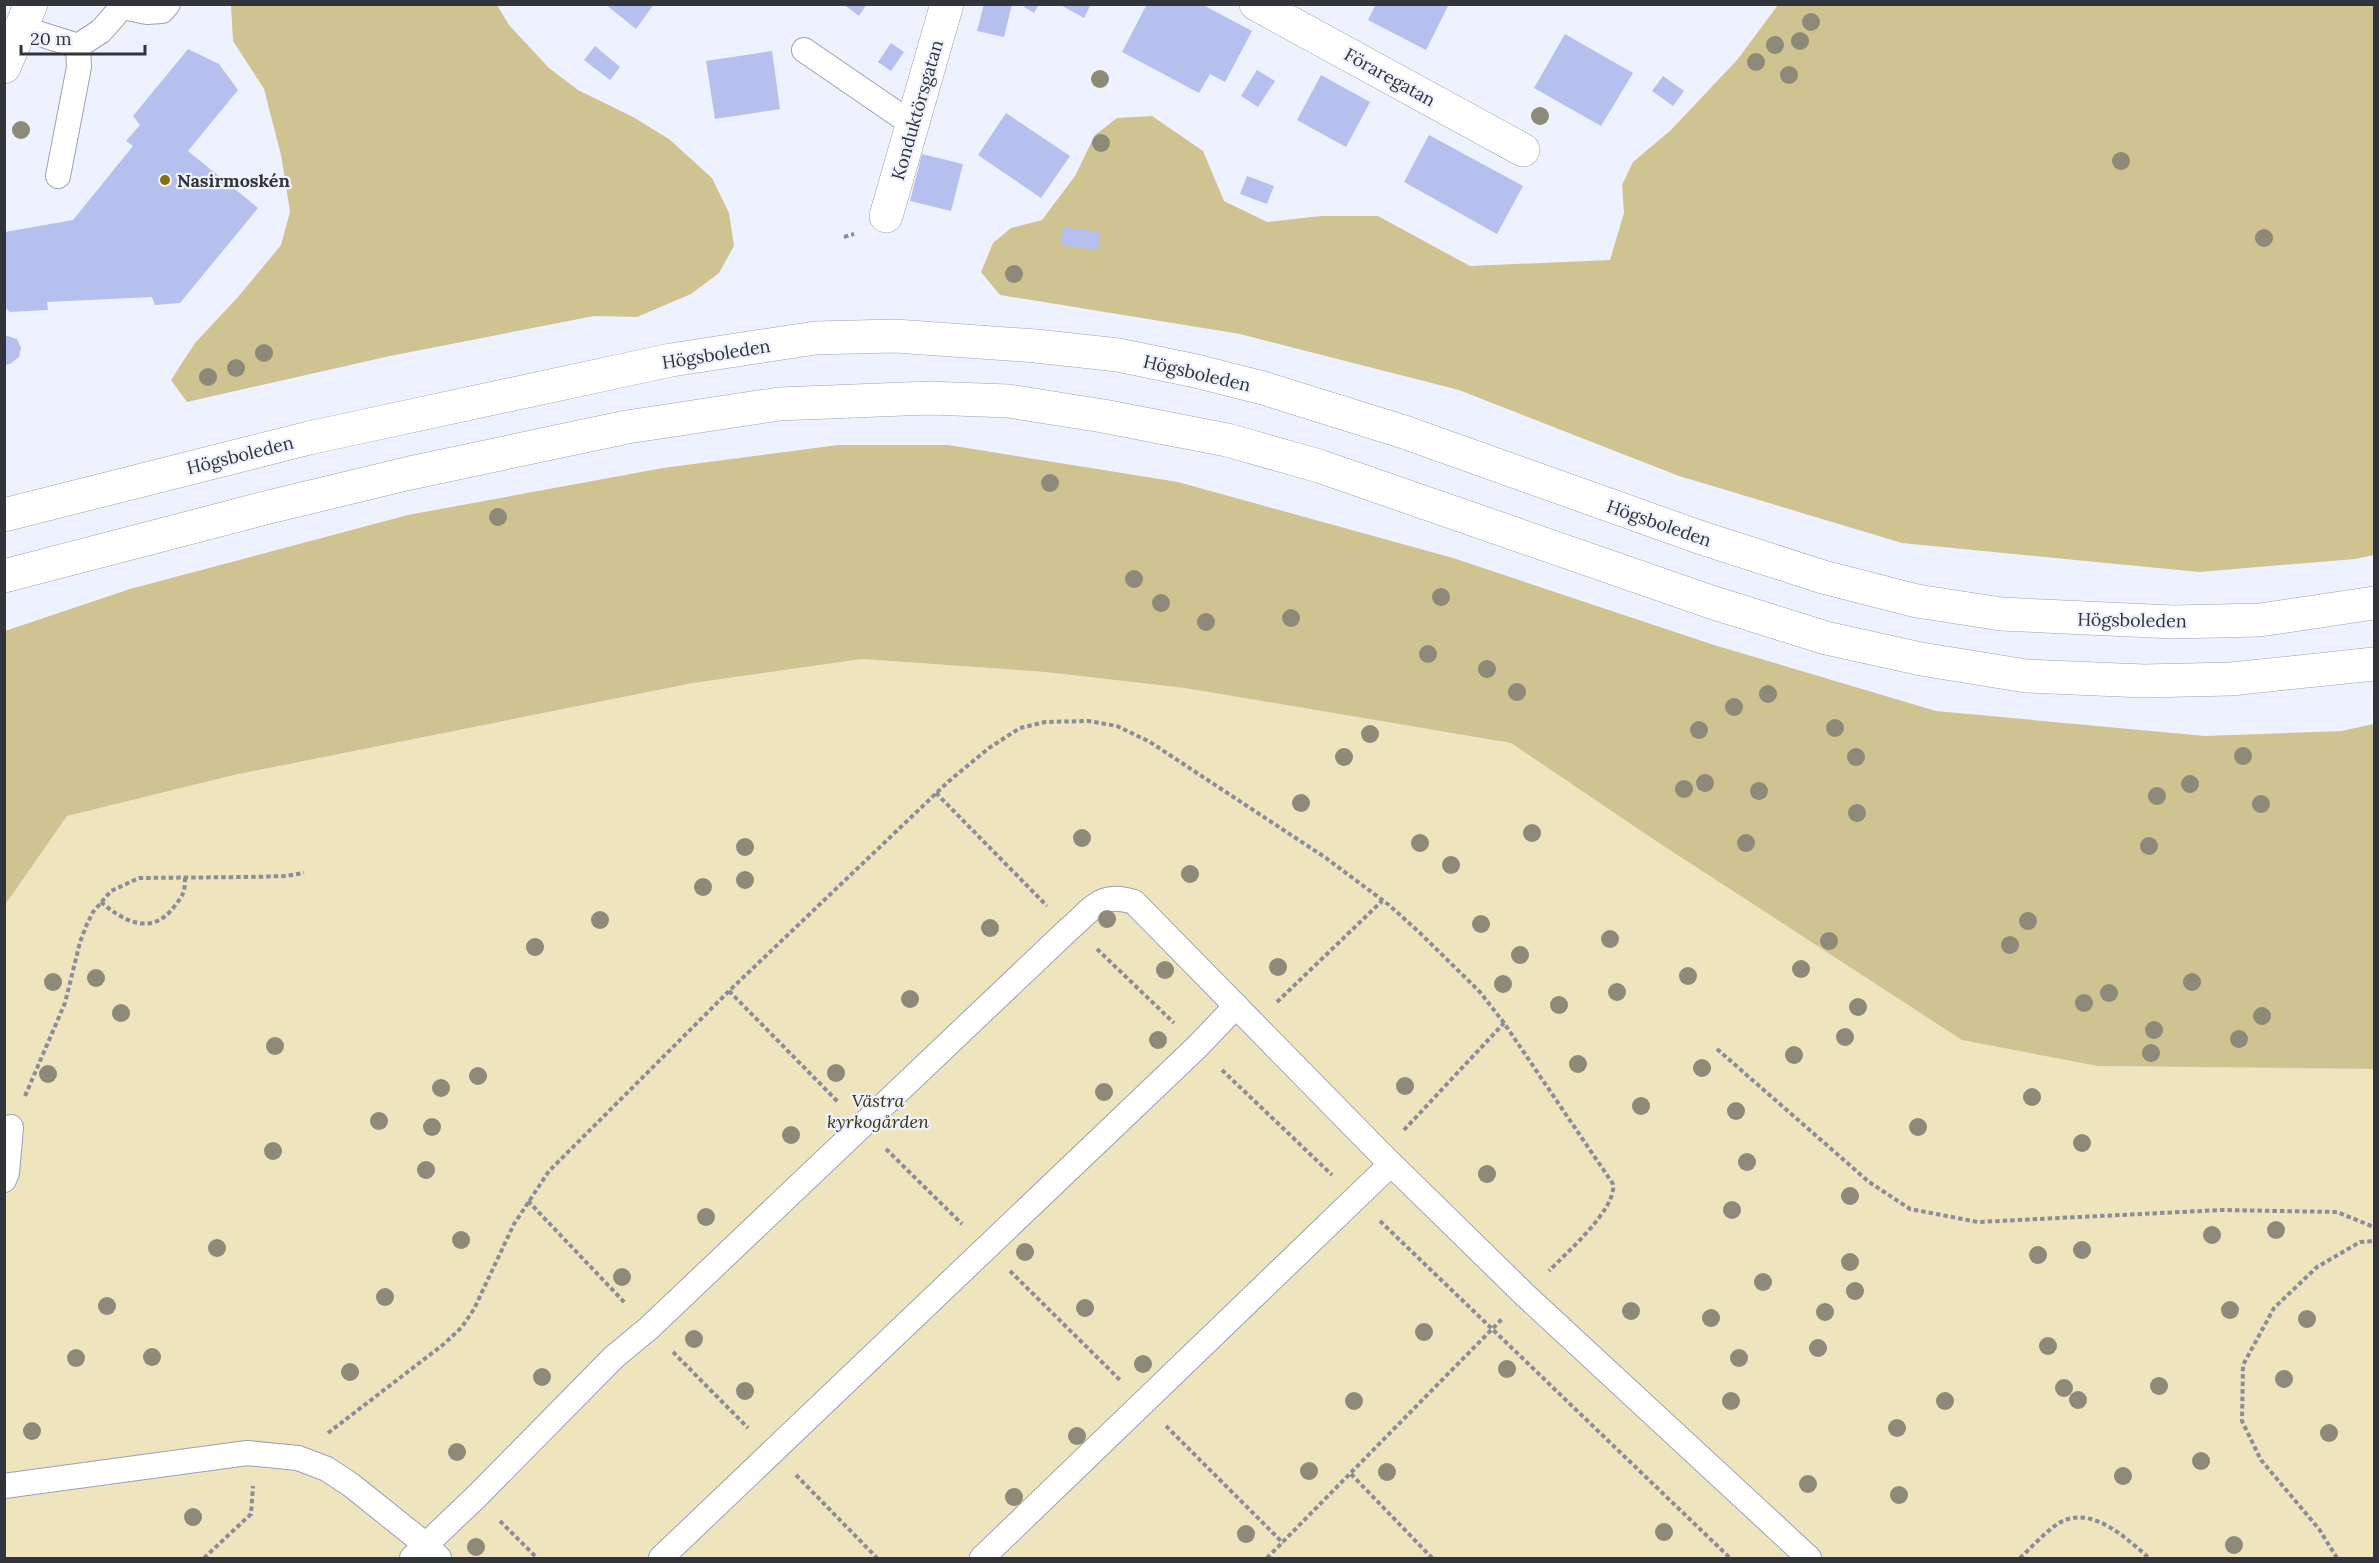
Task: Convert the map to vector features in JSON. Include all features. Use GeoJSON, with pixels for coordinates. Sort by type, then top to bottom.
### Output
{"type":"FeatureCollection","features":[{"type":"Feature","properties":{"kind":"main road","name":"Konduktörsgatan"},"geometry":{"type":"LineString","coordinates":[[886,216],[947,4]]}},
{"type":"Feature","properties":{"kind":"main road","name":"Föraregatan"},"geometry":{"type":"LineString","coordinates":[[1256,4],[1523,150]]}},
{"type":"Feature","properties":{"kind":"main road"},"geometry":{"type":"LineString","coordinates":[[4,67],[26,16]]}},
{"type":"Feature","properties":{"kind":"main road","name":"Högsboleden"},"geometry":{"type":"LineString","coordinates":[[4,515],[309,438],[671,360],[815,338],[896,336],[1036,346],[1118,355],[1263,388],[1404,432],[1689,534],[1823,578],[1917,601],[2001,614],[2173,622],[2260,620],[2374,603]]}},
{"type":"Feature","properties":{"kind":"main road"},"geometry":{"type":"LineString","coordinates":[[4,576],[367,483],[627,427],[779,404],[928,398],[1008,401],[1103,416],[1227,440],[1319,466],[1746,613],[1826,638],[1921,659],[2026,675],[2144,681],[2231,679],[2374,664]]}},
{"type":"Feature","properties":{"kind":"lane"},"geometry":{"type":"LineString","coordinates":[[78,46],[101,30],[122,6],[147,12],[162,11],[168,4]]}},
{"type":"Feature","properties":{"kind":"lane"},"geometry":{"type":"LineString","coordinates":[[26,16],[78,46]]}},
{"type":"Feature","properties":{"kind":"lane"},"geometry":{"type":"LineString","coordinates":[[58,176],[79,67],[78,46]]}},
{"type":"Feature","properties":{"kind":"lane"},"geometry":{"type":"LineString","coordinates":[[804,50],[912,124]]}},
{"type":"Feature","properties":{"kind":"lane"},"geometry":{"type":"LineString","coordinates":[[4,1486],[251,1453],[298,1458],[327,1469],[351,1485],[426,1554],[477,1496],[614,1357],[648,1328],[1071,927],[1100,901],[1118,897],[1134,902],[1387,1159],[1526,1296],[1809,1558]]}},
{"type":"Feature","properties":{"kind":"lane"},"geometry":{"type":"LineString","coordinates":[[661,1558],[1198,1046],[1236,1006]]}},
{"type":"Feature","properties":{"kind":"lane"},"geometry":{"type":"LineString","coordinates":[[4,1180],[7,1173],[11,1127]]}},
{"type":"Feature","properties":{"kind":"lane"},"geometry":{"type":"LineString","coordinates":[[982,1558],[1356,1198],[1387,1159]]}},
{"type":"Feature","properties":{"kind":"path"},"geometry":{"type":"LineString","coordinates":[[298,1458],[444,1344],[462,1327],[474,1309],[514,1224],[549,1171],[729,991],[936,793],[989,748],[1020,728],[1045,722],[1088,721],[1117,726],[1150,742],[1326,858],[1382,901],[1480,992],[1504,1023],[1600,1164],[1614,1189],[1608,1204],[1587,1231],[1526,1296],[1267,1558]]}},
{"type":"Feature","properties":{"kind":"path"},"geometry":{"type":"LineString","coordinates":[[936,793],[1071,927],[1198,1046],[1730,1558]]}},
{"type":"Feature","properties":{"kind":"path"},"geometry":{"type":"LineString","coordinates":[[11,1127],[65,1003],[80,942],[87,924],[111,891],[139,878],[286,876],[304,873]]}},
{"type":"Feature","properties":{"kind":"path"},"geometry":{"type":"LineString","coordinates":[[101,902],[126,919],[143,924],[155,924],[171,911],[185,892],[185,878]]}},
{"type":"Feature","properties":{"kind":"path"},"geometry":{"type":"LineString","coordinates":[[1254,1023],[1382,901]]}},
{"type":"Feature","properties":{"kind":"path"},"geometry":{"type":"LineString","coordinates":[[1387,1159],[1504,1023]]}},
{"type":"Feature","properties":{"kind":"path"},"geometry":{"type":"LineString","coordinates":[[1717,1049],[1869,1182],[1910,1209],[1977,1222],[2222,1210],[2337,1212],[2374,1227]]}},
{"type":"Feature","properties":{"kind":"path"},"geometry":{"type":"LineString","coordinates":[[528,1200],[648,1328],[877,1558]]}},
{"type":"Feature","properties":{"kind":"path"},"geometry":{"type":"LineString","coordinates":[[2337,1558],[2319,1529],[2261,1460],[2242,1421],[2244,1365],[2274,1308],[2317,1267],[2360,1242],[2374,1241]]}},
{"type":"Feature","properties":{"kind":"path"},"geometry":{"type":"LineString","coordinates":[[204,1558],[251,1514],[254,1478],[251,1453]]}},
{"type":"Feature","properties":{"kind":"path"},"geometry":{"type":"LineString","coordinates":[[1351,1474],[1432,1558]]}},
{"type":"Feature","properties":{"kind":"path"},"geometry":{"type":"LineString","coordinates":[[477,1496],[537,1558]]}},
{"type":"Feature","properties":{"kind":"path"},"geometry":{"type":"LineString","coordinates":[[2020,1558],[2059,1523],[2086,1517],[2110,1527],[2149,1558]]}},
{"type":"Feature","properties":{"kind":"path"},"geometry":{"type":"LineString","coordinates":[[1272,1554],[1276,1558]]}},
{"type":"Feature","properties":{"kind":"green space","name":"Västra kyrkogården"},"geometry":{"type":"Polygon","coordinates":[[[862,659],[1045,672],[1185,688],[1511,743],[1653,839],[2098,1066],[2374,1069],[2374,1558],[5,1558],[5,905],[67,816],[234,775],[693,683],[862,659]]]}},
{"type":"Feature","properties":{"kind":"shaded area"},"geometry":{"type":"Polygon","coordinates":[[[231,5],[497,5],[509,25],[549,68],[578,90],[633,117],[669,139],[712,178],[729,213],[734,246],[719,273],[691,294],[637,317],[594,316],[390,356],[187,402],[171,380],[195,343],[238,297],[281,245],[290,212],[281,155],[264,89],[233,41],[231,5]]]}},
{"type":"Feature","properties":{"kind":"shaded area"},"geometry":{"type":"Polygon","coordinates":[[[1778,5],[2374,5],[2374,555],[2355,559],[2199,572],[1902,543],[1679,476],[1459,390],[1240,334],[1000,295],[981,272],[993,243],[1011,228],[1042,220],[1075,176],[1095,135],[1117,118],[1152,116],[1203,151],[1224,201],[1267,222],[1321,216],[1378,216],[1470,266],[1610,260],[1624,213],[1622,185],[1633,162],[1671,130],[1737,60],[1778,5]]]}},
{"type":"Feature","properties":{"kind":"shaded area"},"geometry":{"type":"Polygon","coordinates":[[[838,445],[948,445],[1178,482],[1453,558],[1714,645],[1936,711],[2205,736],[2341,731],[2374,724],[2374,1069],[2098,1066],[1962,1040],[1653,839],[1511,743],[1185,688],[1045,672],[862,659],[693,683],[234,775],[67,816],[5,905],[5,631],[130,589],[408,515],[663,468],[838,445]]]}},
{"type":"Feature","properties":{"kind":"building"},"geometry":{"type":"Polygon","coordinates":[[[605,4],[654,4],[636,29],[605,4]]]}},
{"type":"Feature","properties":{"kind":"building"},"geometry":{"type":"Polygon","coordinates":[[[843,4],[867,4],[859,16],[843,4]]]}},
{"type":"Feature","properties":{"kind":"building"},"geometry":{"type":"Polygon","coordinates":[[[984,4],[1012,4],[1004,37],[977,31],[984,4]]]}},
{"type":"Feature","properties":{"kind":"building"},"geometry":{"type":"Polygon","coordinates":[[[1026,4],[1039,4],[1034,13],[1024,7],[1026,4]]]}},
{"type":"Feature","properties":{"kind":"building"},"geometry":{"type":"Polygon","coordinates":[[[1059,4],[1091,4],[1084,18],[1059,4]]]}},
{"type":"Feature","properties":{"kind":"building"},"geometry":{"type":"Polygon","coordinates":[[[1147,4],[1201,4],[1252,31],[1225,82],[1210,74],[1199,93],[1122,52],[1147,4]]]}},
{"type":"Feature","properties":{"kind":"building"},"geometry":{"type":"Polygon","coordinates":[[[1376,4],[1449,4],[1426,50],[1368,20],[1376,4]]]}},
{"type":"Feature","properties":{"kind":"building"},"geometry":{"type":"Polygon","coordinates":[[[1565,34],[1633,73],[1601,126],[1534,88],[1565,34]]]}},
{"type":"Feature","properties":{"kind":"building"},"geometry":{"type":"Polygon","coordinates":[[[891,43],[904,52],[891,71],[878,62],[891,43]]]}},
{"type":"Feature","properties":{"kind":"building"},"geometry":{"type":"Polygon","coordinates":[[[595,46],[620,67],[610,80],[584,60],[595,46]]]}},
{"type":"Feature","properties":{"kind":"building","name":"Nasirmoskén"},"geometry":{"type":"Polygon","coordinates":[[[188,49],[219,64],[238,90],[188,151],[258,208],[180,303],[155,305],[152,297],[47,302],[48,310],[10,312],[5,308],[5,232],[73,220],[133,146],[126,141],[140,125],[133,116],[188,49]]]}},
{"type":"Feature","properties":{"kind":"building"},"geometry":{"type":"Polygon","coordinates":[[[772,51],[780,109],[715,119],[706,61],[772,51]]]}},
{"type":"Feature","properties":{"kind":"building"},"geometry":{"type":"Polygon","coordinates":[[[1257,70],[1275,81],[1258,107],[1241,96],[1257,70]]]}},
{"type":"Feature","properties":{"kind":"building"},"geometry":{"type":"Polygon","coordinates":[[[1321,75],[1370,102],[1346,147],[1297,120],[1321,75]]]}},
{"type":"Feature","properties":{"kind":"building"},"geometry":{"type":"Polygon","coordinates":[[[1663,76],[1684,91],[1673,106],[1652,91],[1663,76]]]}},
{"type":"Feature","properties":{"kind":"building"},"geometry":{"type":"Polygon","coordinates":[[[1006,113],[1070,156],[1041,198],[978,155],[1006,113]]]}},
{"type":"Feature","properties":{"kind":"building"},"geometry":{"type":"Polygon","coordinates":[[[1429,135],[1523,186],[1497,234],[1404,182],[1429,135]]]}},
{"type":"Feature","properties":{"kind":"building"},"geometry":{"type":"Polygon","coordinates":[[[922,154],[963,164],[951,211],[910,201],[922,154]]]}},
{"type":"Feature","properties":{"kind":"building"},"geometry":{"type":"Polygon","coordinates":[[[1247,176],[1274,186],[1267,204],[1240,194],[1247,176]]]}},
{"type":"Feature","properties":{"kind":"building"},"geometry":{"type":"Polygon","coordinates":[[[1063,227],[1100,232],[1098,250],[1061,245],[1063,227]]]}},
{"type":"Feature","properties":{"kind":"building"},"geometry":{"type":"Polygon","coordinates":[[[4,335],[17,339],[21,348],[19,357],[10,364],[4,365],[4,335]]]}},
{"type":"Feature","properties":{"kind":"place","name":"Nasirmoskén"},"geometry":{"type":"Point","coordinates":[165,180]}}]}
